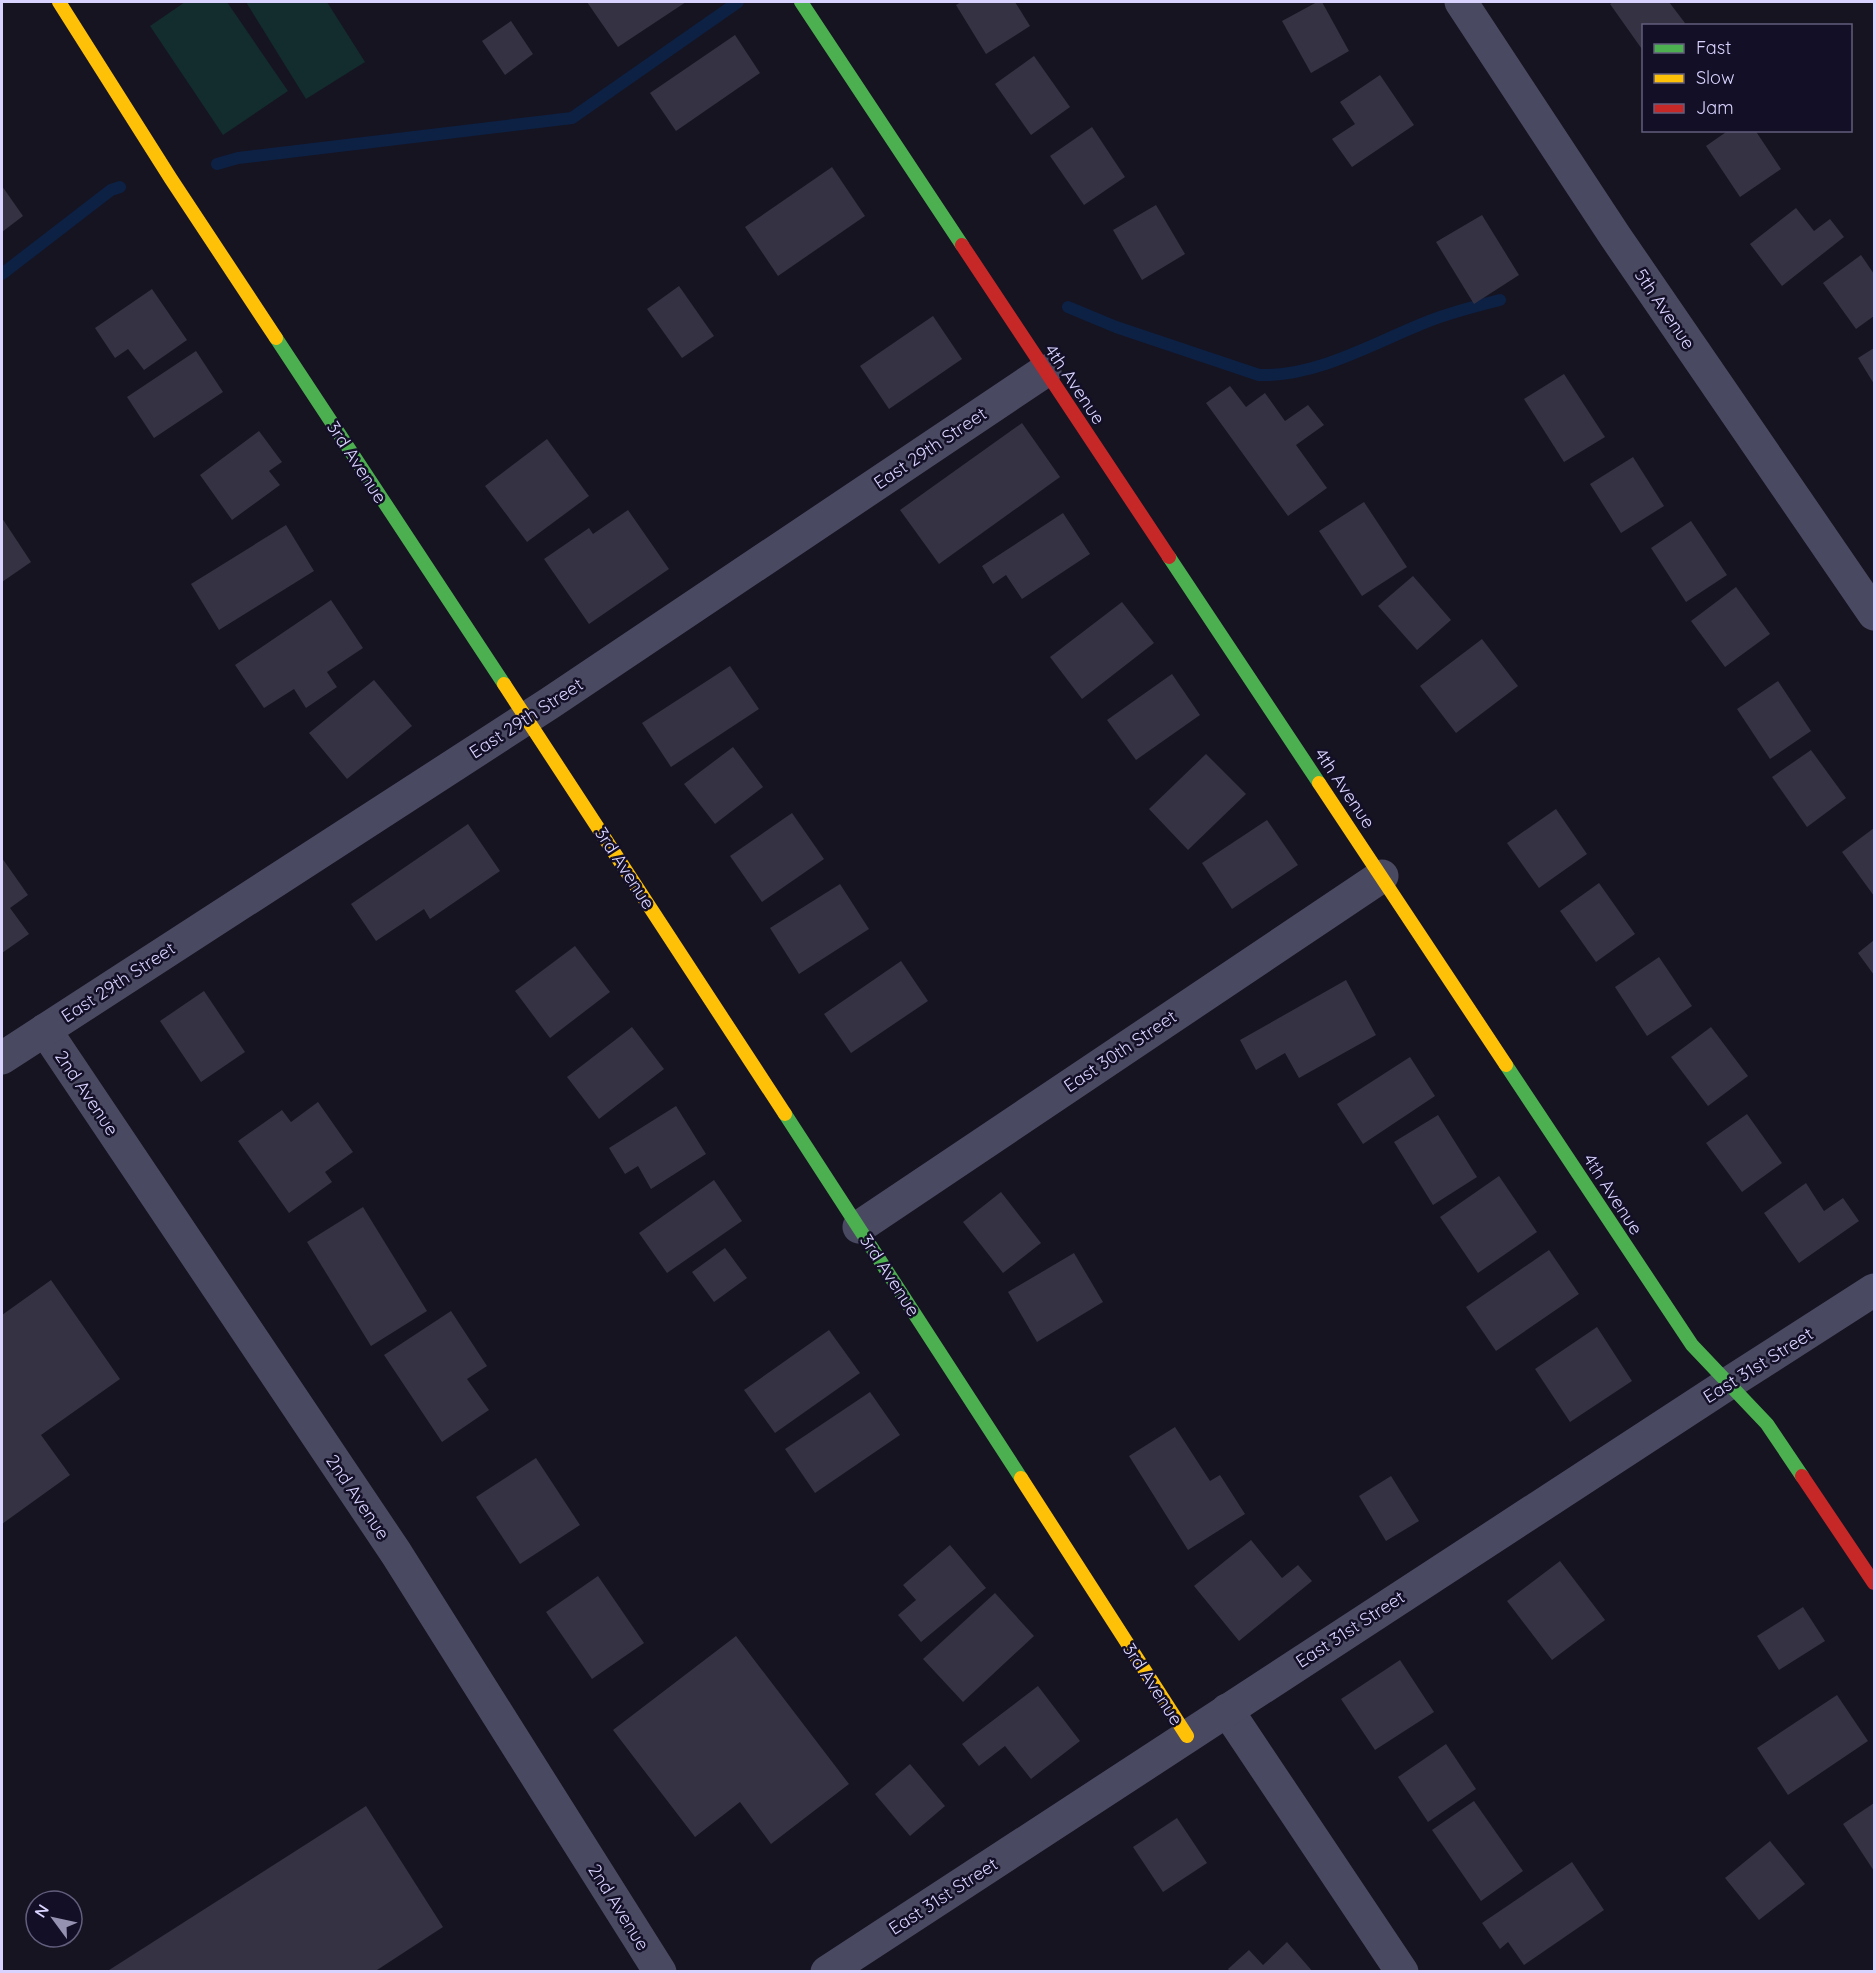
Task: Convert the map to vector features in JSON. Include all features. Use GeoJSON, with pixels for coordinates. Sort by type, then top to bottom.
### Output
{"type":"FeatureCollection","features":[{"type":"Feature","properties":{"kind":"street","name":"3rd Avenue"},"geometry":{"type":"LineString","coordinates":[[59,2],[171,180],[527,718],[1187,1736]]}},
{"type":"Feature","properties":{"kind":"street","name":"4th Avenue"},"geometry":{"type":"LineString","coordinates":[[801,2],[1692,1345],[1767,1424],[1875,1583]]}},
{"type":"Feature","properties":{"kind":"street","name":"5th Avenue"},"geometry":{"type":"LineString","coordinates":[[1461,2],[1615,236],[1875,615]]}},
{"type":"Feature","properties":{"kind":"street","name":"East 29th Street"},"geometry":{"type":"LineString","coordinates":[[2,1058],[527,718],[1045,370]]}},
{"type":"Feature","properties":{"kind":"street","name":"East 30th Street"},"geometry":{"type":"LineString","coordinates":[[859,1227],[1382,876]]}},
{"type":"Feature","properties":{"kind":"street","name":"2nd Avenue"},"geometry":{"type":"LineString","coordinates":[[45,1030],[396,1552],[660,1971]]}},
{"type":"Feature","properties":{"kind":"street","name":"East 31st Street"},"geometry":{"type":"LineString","coordinates":[[827,1971],[1875,1290]]}},
{"type":"Feature","properties":{"kind":"street"},"geometry":{"type":"LineString","coordinates":[[1227,1710],[1402,1971]]}},
{"type":"Feature","properties":{"kind":"green space"},"geometry":{"type":"Polygon","coordinates":[[[185,2],[227,2],[288,91],[223,135],[150,26],[185,2]]]}},
{"type":"Feature","properties":{"kind":"green space"},"geometry":{"type":"Polygon","coordinates":[[[246,2],[327,2],[365,62],[306,99],[246,2]]]}},
{"type":"Feature","properties":{"kind":"building"},"geometry":{"type":"Polygon","coordinates":[[[587,2],[686,2],[618,47],[587,2]]]}},
{"type":"Feature","properties":{"kind":"building"},"geometry":{"type":"Polygon","coordinates":[[[961,2],[1015,2],[1030,26],[986,54],[956,5],[961,2]]]}},
{"type":"Feature","properties":{"kind":"building"},"geometry":{"type":"Polygon","coordinates":[[[1317,2],[1322,2],[1349,51],[1311,73],[1282,21],[1317,2]]]}},
{"type":"Feature","properties":{"kind":"building"},"geometry":{"type":"Polygon","coordinates":[[[1613,2],[1669,2],[1685,23],[1642,24],[1642,49],[1610,4],[1613,2]]]}},
{"type":"Feature","properties":{"kind":"building"},"geometry":{"type":"Polygon","coordinates":[[[511,21],[533,54],[505,75],[482,41],[511,21]]]}},
{"type":"Feature","properties":{"kind":"building"},"geometry":{"type":"Polygon","coordinates":[[[735,35],[760,73],[676,131],[650,93],[735,35]]]}},
{"type":"Feature","properties":{"kind":"building"},"geometry":{"type":"Polygon","coordinates":[[[1034,56],[1070,107],[1031,135],[995,84],[1034,56]]]}},
{"type":"Feature","properties":{"kind":"building"},"geometry":{"type":"Polygon","coordinates":[[[1380,75],[1414,125],[1352,167],[1332,139],[1355,124],[1340,102],[1380,75]]]}},
{"type":"Feature","properties":{"kind":"building"},"geometry":{"type":"Polygon","coordinates":[[[1092,127],[1125,177],[1084,205],[1050,156],[1092,127]]]}},
{"type":"Feature","properties":{"kind":"building"},"geometry":{"type":"Polygon","coordinates":[[[1726,132],[1756,132],[1781,169],[1740,197],[1706,146],[1726,132]]]}},
{"type":"Feature","properties":{"kind":"building"},"geometry":{"type":"Polygon","coordinates":[[[832,167],[865,216],[778,276],[745,227],[832,167]]]}},
{"type":"Feature","properties":{"kind":"building"},"geometry":{"type":"Polygon","coordinates":[[[2,186],[23,216],[2,232],[2,186]]]}},
{"type":"Feature","properties":{"kind":"building"},"geometry":{"type":"Polygon","coordinates":[[[1156,205],[1185,254],[1142,280],[1113,230],[1156,205]]]}},
{"type":"Feature","properties":{"kind":"building"},"geometry":{"type":"Polygon","coordinates":[[[1796,208],[1814,231],[1830,219],[1844,237],[1782,286],[1750,244],[1796,208]]]}},
{"type":"Feature","properties":{"kind":"building"},"geometry":{"type":"Polygon","coordinates":[[[1482,215],[1519,275],[1474,304],[1436,242],[1482,215]]]}},
{"type":"Feature","properties":{"kind":"building"},"geometry":{"type":"Polygon","coordinates":[[[1861,255],[1874,274],[1874,316],[1856,329],[1823,283],[1861,255]]]}},
{"type":"Feature","properties":{"kind":"building"},"geometry":{"type":"Polygon","coordinates":[[[679,286],[714,336],[682,358],[647,309],[679,286]]]}},
{"type":"Feature","properties":{"kind":"building"},"geometry":{"type":"Polygon","coordinates":[[[152,289],[187,340],[144,370],[128,349],[115,358],[95,328],[152,289]]]}},
{"type":"Feature","properties":{"kind":"building"},"geometry":{"type":"Polygon","coordinates":[[[933,316],[962,359],[889,409],[860,366],[933,316]]]}},
{"type":"Feature","properties":{"kind":"building"},"geometry":{"type":"Polygon","coordinates":[[[1874,348],[1874,384],[1858,358],[1874,348]]]}},
{"type":"Feature","properties":{"kind":"building"},"geometry":{"type":"Polygon","coordinates":[[[196,351],[223,392],[154,438],[127,397],[196,351]]]}},
{"type":"Feature","properties":{"kind":"building"},"geometry":{"type":"Polygon","coordinates":[[[1564,374],[1605,437],[1564,462],[1524,399],[1564,374]]]}},
{"type":"Feature","properties":{"kind":"building"},"geometry":{"type":"Polygon","coordinates":[[[1230,386],[1246,407],[1265,393],[1285,421],[1308,405],[1324,425],[1296,445],[1327,488],[1288,516],[1206,403],[1230,386]]]}},
{"type":"Feature","properties":{"kind":"building"},"geometry":{"type":"Polygon","coordinates":[[[1022,423],[1060,477],[939,564],[900,510],[1022,423]]]}},
{"type":"Feature","properties":{"kind":"building"},"geometry":{"type":"Polygon","coordinates":[[[259,431],[282,462],[269,471],[280,485],[232,520],[200,475],[259,431]]]}},
{"type":"Feature","properties":{"kind":"building"},"geometry":{"type":"Polygon","coordinates":[[[547,439],[589,496],[527,542],[485,486],[547,439]]]}},
{"type":"Feature","properties":{"kind":"building"},"geometry":{"type":"Polygon","coordinates":[[[1633,457],[1664,506],[1621,533],[1590,484],[1633,457]]]}},
{"type":"Feature","properties":{"kind":"building"},"geometry":{"type":"Polygon","coordinates":[[[1364,502],[1407,567],[1362,596],[1319,531],[1364,502]]]}},
{"type":"Feature","properties":{"kind":"building"},"geometry":{"type":"Polygon","coordinates":[[[628,510],[669,569],[589,624],[544,559],[589,528],[593,534],[628,510]]]}},
{"type":"Feature","properties":{"kind":"building"},"geometry":{"type":"Polygon","coordinates":[[[1063,513],[1090,554],[1022,599],[1006,575],[993,584],[982,566],[1063,513]]]}},
{"type":"Feature","properties":{"kind":"building"},"geometry":{"type":"Polygon","coordinates":[[[2,518],[31,562],[2,582],[2,518]]]}},
{"type":"Feature","properties":{"kind":"building"},"geometry":{"type":"Polygon","coordinates":[[[1691,521],[1727,575],[1686,602],[1651,548],[1691,521]]]}},
{"type":"Feature","properties":{"kind":"building"},"geometry":{"type":"Polygon","coordinates":[[[286,525],[314,571],[219,630],[191,584],[286,525]]]}},
{"type":"Feature","properties":{"kind":"building"},"geometry":{"type":"Polygon","coordinates":[[[1413,576],[1451,620],[1417,650],[1378,606],[1413,576]]]}},
{"type":"Feature","properties":{"kind":"building"},"geometry":{"type":"Polygon","coordinates":[[[1736,587],[1770,634],[1725,667],[1691,621],[1736,587]]]}},
{"type":"Feature","properties":{"kind":"building"},"geometry":{"type":"Polygon","coordinates":[[[331,600],[363,648],[327,672],[337,687],[306,708],[294,689],[264,708],[235,665],[331,600]]]}},
{"type":"Feature","properties":{"kind":"building"},"geometry":{"type":"Polygon","coordinates":[[[1122,602],[1154,643],[1082,699],[1050,657],[1122,602]]]}},
{"type":"Feature","properties":{"kind":"building"},"geometry":{"type":"Polygon","coordinates":[[[1482,639],[1518,686],[1456,733],[1420,686],[1482,639]]]}},
{"type":"Feature","properties":{"kind":"building"},"geometry":{"type":"Polygon","coordinates":[[[730,666],[759,709],[671,767],[642,723],[730,666]]]}},
{"type":"Feature","properties":{"kind":"building"},"geometry":{"type":"Polygon","coordinates":[[[1172,674],[1200,715],[1136,760],[1107,720],[1172,674]]]}},
{"type":"Feature","properties":{"kind":"building"},"geometry":{"type":"Polygon","coordinates":[[[374,680],[412,726],[347,779],[309,733],[374,680]]]}},
{"type":"Feature","properties":{"kind":"building"},"geometry":{"type":"Polygon","coordinates":[[[1778,681],[1811,731],[1770,759],[1737,709],[1778,681]]]}},
{"type":"Feature","properties":{"kind":"building"},"geometry":{"type":"Polygon","coordinates":[[[733,747],[763,787],[715,824],[684,784],[733,747]]]}},
{"type":"Feature","properties":{"kind":"building"},"geometry":{"type":"Polygon","coordinates":[[[1811,750],[1846,798],[1807,827],[1772,777],[1811,750]]]}},
{"type":"Feature","properties":{"kind":"building"},"geometry":{"type":"Polygon","coordinates":[[[1206,754],[1246,794],[1188,850],[1149,809],[1206,754]]]}},
{"type":"Feature","properties":{"kind":"building"},"geometry":{"type":"Polygon","coordinates":[[[1556,809],[1587,854],[1539,888],[1507,843],[1556,809]]]}},
{"type":"Feature","properties":{"kind":"building"},"geometry":{"type":"Polygon","coordinates":[[[792,813],[824,859],[762,902],[730,856],[792,813]]]}},
{"type":"Feature","properties":{"kind":"building"},"geometry":{"type":"Polygon","coordinates":[[[1267,820],[1298,865],[1232,909],[1202,863],[1267,820]]]}},
{"type":"Feature","properties":{"kind":"building"},"geometry":{"type":"Polygon","coordinates":[[[468,824],[500,871],[430,919],[424,909],[376,941],[351,904],[468,824]]]}},
{"type":"Feature","properties":{"kind":"building"},"geometry":{"type":"Polygon","coordinates":[[[1874,828],[1874,896],[1842,852],[1874,828]]]}},
{"type":"Feature","properties":{"kind":"building"},"geometry":{"type":"Polygon","coordinates":[[[2,858],[28,895],[10,908],[29,934],[2,953],[2,858]]]}},
{"type":"Feature","properties":{"kind":"building"},"geometry":{"type":"Polygon","coordinates":[[[1599,883],[1635,934],[1596,962],[1560,911],[1599,883]]]}},
{"type":"Feature","properties":{"kind":"building"},"geometry":{"type":"Polygon","coordinates":[[[840,884],[869,929],[799,974],[770,928],[840,884]]]}},
{"type":"Feature","properties":{"kind":"building"},"geometry":{"type":"Polygon","coordinates":[[[1874,940],[1874,975],[1858,953],[1874,940]]]}},
{"type":"Feature","properties":{"kind":"building"},"geometry":{"type":"Polygon","coordinates":[[[575,946],[610,992],[550,1038],[515,991],[575,946]]]}},
{"type":"Feature","properties":{"kind":"building"},"geometry":{"type":"Polygon","coordinates":[[[1659,957],[1692,1006],[1647,1036],[1615,987],[1659,957]]]}},
{"type":"Feature","properties":{"kind":"building"},"geometry":{"type":"Polygon","coordinates":[[[901,961],[928,1001],[851,1053],[824,1014],[901,961]]]}},
{"type":"Feature","properties":{"kind":"building"},"geometry":{"type":"Polygon","coordinates":[[[1346,980],[1376,1035],[1299,1078],[1285,1053],[1256,1070],[1240,1040],[1346,980]]]}},
{"type":"Feature","properties":{"kind":"building"},"geometry":{"type":"Polygon","coordinates":[[[204,991],[245,1052],[201,1082],[160,1021],[204,991]]]}},
{"type":"Feature","properties":{"kind":"building"},"geometry":{"type":"Polygon","coordinates":[[[632,1027],[664,1069],[599,1119],[567,1077],[632,1027]]]}},
{"type":"Feature","properties":{"kind":"building"},"geometry":{"type":"Polygon","coordinates":[[[1711,1027],[1748,1076],[1708,1106],[1671,1057],[1711,1027]]]}},
{"type":"Feature","properties":{"kind":"building"},"geometry":{"type":"Polygon","coordinates":[[[1410,1057],[1435,1096],[1363,1144],[1337,1104],[1410,1057]]]}},
{"type":"Feature","properties":{"kind":"building"},"geometry":{"type":"Polygon","coordinates":[[[318,1102],[353,1152],[325,1172],[332,1182],[289,1213],[238,1141],[282,1110],[291,1122],[318,1102]]]}},
{"type":"Feature","properties":{"kind":"building"},"geometry":{"type":"Polygon","coordinates":[[[676,1106],[706,1154],[651,1189],[638,1166],[625,1174],[609,1148],[676,1106]]]}},
{"type":"Feature","properties":{"kind":"building"},"geometry":{"type":"Polygon","coordinates":[[[1747,1114],[1782,1163],[1742,1192],[1706,1143],[1747,1114]]]}},
{"type":"Feature","properties":{"kind":"building"},"geometry":{"type":"Polygon","coordinates":[[[1438,1115],[1477,1177],[1433,1205],[1394,1142],[1438,1115]]]}},
{"type":"Feature","properties":{"kind":"building"},"geometry":{"type":"Polygon","coordinates":[[[1499,1176],[1537,1232],[1478,1273],[1440,1217],[1499,1176]]]}},
{"type":"Feature","properties":{"kind":"building"},"geometry":{"type":"Polygon","coordinates":[[[714,1180],[742,1221],[667,1273],[639,1233],[714,1180]]]}},
{"type":"Feature","properties":{"kind":"building"},"geometry":{"type":"Polygon","coordinates":[[[1806,1183],[1824,1211],[1843,1198],[1859,1221],[1799,1263],[1764,1213],[1806,1183]]]}},
{"type":"Feature","properties":{"kind":"building"},"geometry":{"type":"Polygon","coordinates":[[[1001,1192],[1041,1243],[1003,1273],[963,1222],[1001,1192]]]}},
{"type":"Feature","properties":{"kind":"building"},"geometry":{"type":"Polygon","coordinates":[[[363,1207],[427,1311],[371,1346],[307,1242],[363,1207]]]}},
{"type":"Feature","properties":{"kind":"building"},"geometry":{"type":"Polygon","coordinates":[[[725,1248],[747,1278],[714,1302],[692,1272],[725,1248]]]}},
{"type":"Feature","properties":{"kind":"building"},"geometry":{"type":"Polygon","coordinates":[[[1549,1250],[1579,1294],[1496,1351],[1466,1307],[1549,1250]]]}},
{"type":"Feature","properties":{"kind":"building"},"geometry":{"type":"Polygon","coordinates":[[[1074,1253],[1103,1302],[1037,1342],[1008,1292],[1074,1253]]]}},
{"type":"Feature","properties":{"kind":"building"},"geometry":{"type":"Polygon","coordinates":[[[51,1280],[120,1379],[41,1435],[70,1475],[2,1524],[2,1315],[51,1280]]]}},
{"type":"Feature","properties":{"kind":"building"},"geometry":{"type":"Polygon","coordinates":[[[451,1311],[487,1366],[467,1379],[489,1410],[442,1442],[384,1355],[451,1311]]]}},
{"type":"Feature","properties":{"kind":"building"},"geometry":{"type":"Polygon","coordinates":[[[1597,1327],[1632,1381],[1570,1422],[1535,1369],[1597,1327]]]}},
{"type":"Feature","properties":{"kind":"building"},"geometry":{"type":"Polygon","coordinates":[[[829,1330],[860,1373],[775,1433],[744,1390],[829,1330]]]}},
{"type":"Feature","properties":{"kind":"building"},"geometry":{"type":"Polygon","coordinates":[[[870,1392],[900,1435],[815,1493],[785,1449],[870,1392]]]}},
{"type":"Feature","properties":{"kind":"building"},"geometry":{"type":"Polygon","coordinates":[[[1175,1427],[1210,1481],[1220,1475],[1245,1514],[1188,1550],[1129,1456],[1175,1427]]]}},
{"type":"Feature","properties":{"kind":"building"},"geometry":{"type":"Polygon","coordinates":[[[536,1458],[580,1525],[520,1564],[476,1497],[536,1458]]]}},
{"type":"Feature","properties":{"kind":"building"},"geometry":{"type":"Polygon","coordinates":[[[1391,1476],[1419,1521],[1386,1541],[1359,1496],[1391,1476]]]}},
{"type":"Feature","properties":{"kind":"building"},"geometry":{"type":"Polygon","coordinates":[[[1251,1540],[1282,1578],[1298,1565],[1312,1581],[1239,1641],[1194,1586],[1251,1540]]]}},
{"type":"Feature","properties":{"kind":"building"},"geometry":{"type":"Polygon","coordinates":[[[950,1545],[986,1588],[921,1642],[898,1615],[916,1600],[903,1585],[950,1545]]]}},
{"type":"Feature","properties":{"kind":"building"},"geometry":{"type":"Polygon","coordinates":[[[1560,1561],[1605,1620],[1552,1660],[1507,1601],[1560,1561]]]}},
{"type":"Feature","properties":{"kind":"building"},"geometry":{"type":"Polygon","coordinates":[[[598,1576],[644,1643],[592,1679],[546,1612],[598,1576]]]}},
{"type":"Feature","properties":{"kind":"building"},"geometry":{"type":"Polygon","coordinates":[[[995,1593],[1034,1636],[963,1702],[923,1659],[995,1593]]]}},
{"type":"Feature","properties":{"kind":"building"},"geometry":{"type":"Polygon","coordinates":[[[1803,1607],[1825,1641],[1779,1670],[1757,1636],[1803,1607]]]}},
{"type":"Feature","properties":{"kind":"building"},"geometry":{"type":"Polygon","coordinates":[[[736,1636],[849,1784],[771,1844],[740,1802],[695,1837],[613,1730],[736,1636]]]}},
{"type":"Feature","properties":{"kind":"building"},"geometry":{"type":"Polygon","coordinates":[[[1400,1660],[1434,1712],[1375,1750],[1341,1699],[1400,1660]]]}},
{"type":"Feature","properties":{"kind":"building"},"geometry":{"type":"Polygon","coordinates":[[[1038,1686],[1080,1741],[1031,1779],[1005,1746],[979,1766],[962,1744],[1038,1686]]]}},
{"type":"Feature","properties":{"kind":"building"},"geometry":{"type":"Polygon","coordinates":[[[1837,1695],[1868,1741],[1788,1795],[1757,1748],[1837,1695]]]}},
{"type":"Feature","properties":{"kind":"building"},"geometry":{"type":"Polygon","coordinates":[[[1446,1744],[1476,1789],[1428,1822],[1398,1777],[1446,1744]]]}},
{"type":"Feature","properties":{"kind":"building"},"geometry":{"type":"Polygon","coordinates":[[[910,1764],[945,1806],[910,1836],[875,1794],[910,1764]]]}},
{"type":"Feature","properties":{"kind":"building"},"geometry":{"type":"Polygon","coordinates":[[[1474,1801],[1523,1871],[1481,1901],[1432,1830],[1474,1801]]]}},
{"type":"Feature","properties":{"kind":"building"},"geometry":{"type":"Polygon","coordinates":[[[1874,1803],[1874,1871],[1843,1824],[1874,1803]]]}},
{"type":"Feature","properties":{"kind":"building"},"geometry":{"type":"Polygon","coordinates":[[[366,1806],[443,1927],[374,1972],[106,1972],[366,1806]]]}},
{"type":"Feature","properties":{"kind":"building"},"geometry":{"type":"Polygon","coordinates":[[[1177,1818],[1207,1863],[1163,1892],[1133,1847],[1177,1818]]]}},
{"type":"Feature","properties":{"kind":"building"},"geometry":{"type":"Polygon","coordinates":[[[1770,1841],[1805,1884],[1759,1920],[1725,1878],[1770,1841]]]}},
{"type":"Feature","properties":{"kind":"building"},"geometry":{"type":"Polygon","coordinates":[[[1572,1862],[1604,1910],[1524,1965],[1508,1942],[1500,1949],[1482,1923],[1572,1862]]]}},
{"type":"Feature","properties":{"kind":"building"},"geometry":{"type":"Polygon","coordinates":[[[1287,1942],[1313,1972],[1230,1972],[1228,1969],[1249,1950],[1263,1965],[1287,1942]]]}},
{"type":"Feature","properties":{"kind":"waterway"},"geometry":{"type":"LineString","coordinates":[[217,164],[238,158],[572,118],[738,2]]}},
{"type":"Feature","properties":{"kind":"waterway"},"geometry":{"type":"LineString","coordinates":[[2,274],[111,190],[120,187]]}},
{"type":"Feature","properties":{"kind":"waterway"},"geometry":{"type":"LineString","coordinates":[[1068,307],[1116,327],[1259,375],[1281,374],[1324,364],[1438,318],[1500,300]]}},
{"type":"Feature","properties":{"kind":"traffic: fast"},"geometry":{"type":"LineString","coordinates":[[801,2],[962,245]]}},
{"type":"Feature","properties":{"kind":"traffic: fast"},"geometry":{"type":"LineString","coordinates":[[276,338],[504,684]]}},
{"type":"Feature","properties":{"kind":"traffic: fast"},"geometry":{"type":"LineString","coordinates":[[1169,557],[1319,783]]}},
{"type":"Feature","properties":{"kind":"traffic: fast"},"geometry":{"type":"LineString","coordinates":[[1506,1065],[1692,1345],[1767,1424],[1802,1476]]}},
{"type":"Feature","properties":{"kind":"traffic: fast"},"geometry":{"type":"LineString","coordinates":[[785,1114],[1021,1478]]}},
{"type":"Feature","properties":{"kind":"traffic: slow"},"geometry":{"type":"LineString","coordinates":[[59,2],[171,179],[276,338]]}},
{"type":"Feature","properties":{"kind":"traffic: slow"},"geometry":{"type":"LineString","coordinates":[[504,684],[785,1114]]}},
{"type":"Feature","properties":{"kind":"traffic: slow"},"geometry":{"type":"LineString","coordinates":[[1319,783],[1506,1065]]}},
{"type":"Feature","properties":{"kind":"traffic: slow"},"geometry":{"type":"LineString","coordinates":[[1021,1478],[1187,1736]]}},
{"type":"Feature","properties":{"kind":"traffic: jam"},"geometry":{"type":"LineString","coordinates":[[962,245],[1169,557]]}},
{"type":"Feature","properties":{"kind":"traffic: jam"},"geometry":{"type":"LineString","coordinates":[[1802,1476],[1874,1583]]}}]}
